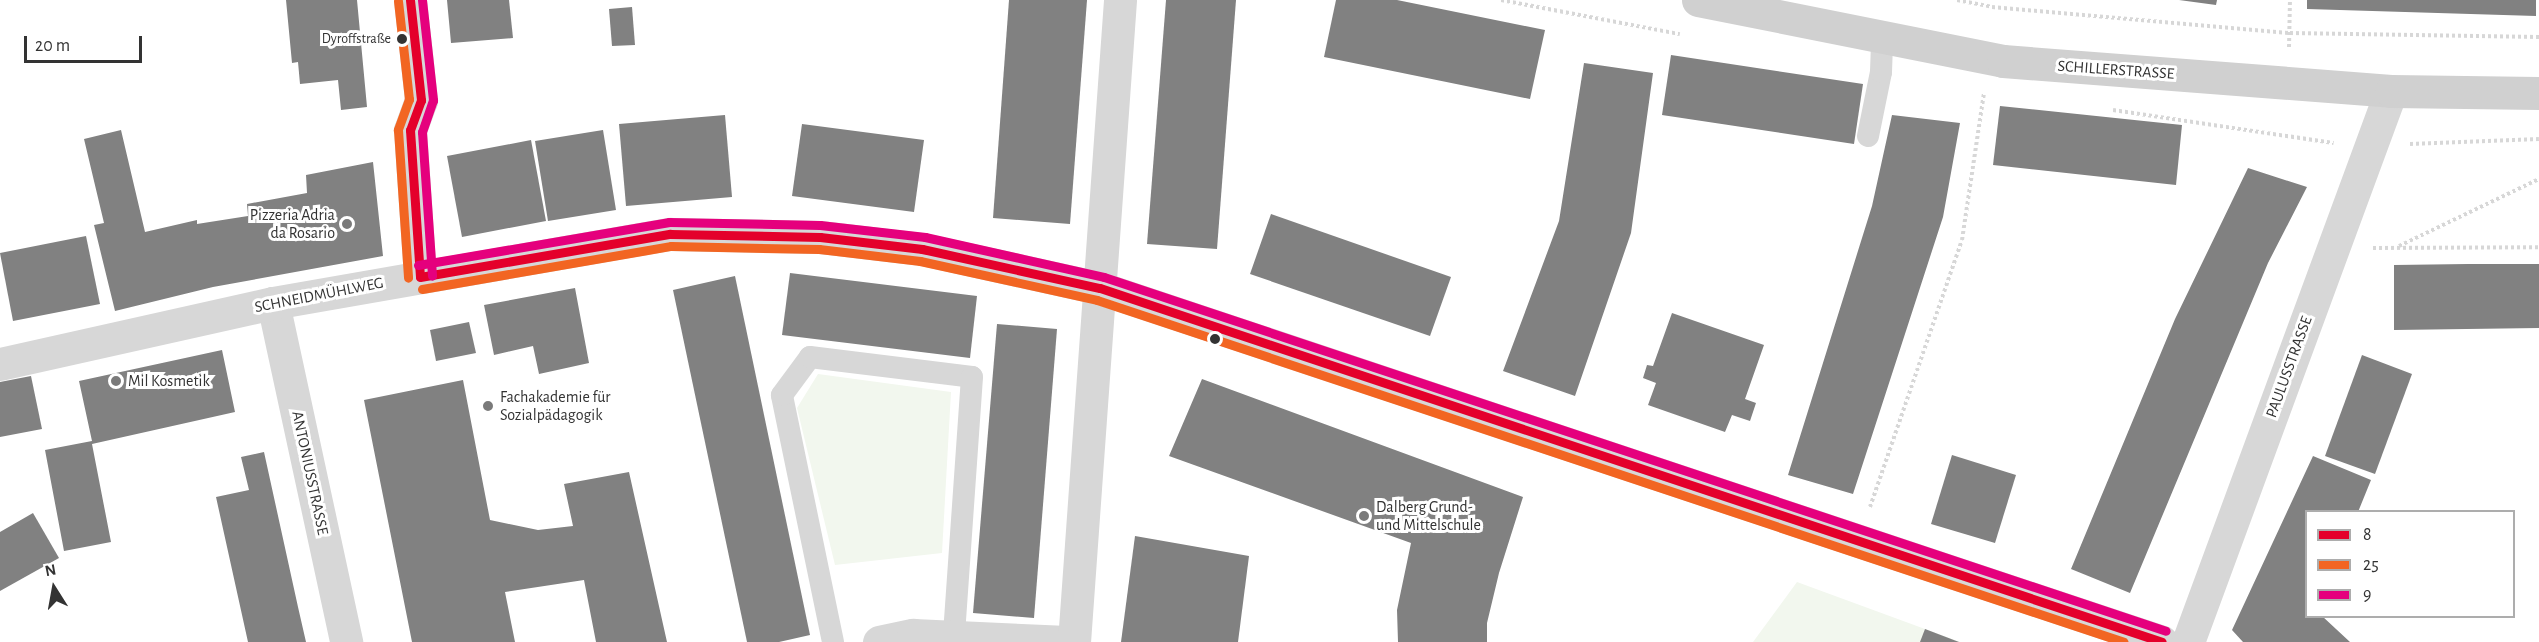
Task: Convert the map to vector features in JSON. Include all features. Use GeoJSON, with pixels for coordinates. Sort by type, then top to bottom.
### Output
{"type":"FeatureCollection","features":[{"type":"Feature","properties":{"kind":"main road","name":"SCHILLERSTRASSE"},"geometry":{"type":"LineString","coordinates":[[1698,0],[1989,59],[2391,91],[2539,93]]}},
{"type":"Feature","properties":{"kind":"street"},"geometry":{"type":"LineString","coordinates":[[410,0],[421,100],[410,130],[420,277]]}},
{"type":"Feature","properties":{"kind":"street"},"geometry":{"type":"LineString","coordinates":[[1074,642],[1119,0]]}},
{"type":"Feature","properties":{"kind":"street","name":"PAULUSSTRASSE"},"geometry":{"type":"LineString","coordinates":[[2188,642],[2391,91]]}},
{"type":"Feature","properties":{"kind":"street","name":"SCHNEIDMÜHLWEG"},"geometry":{"type":"LineString","coordinates":[[0,364],[273,303],[670,234],[820,237],[922,249],[1100,288],[2162,642]]}},
{"type":"Feature","properties":{"kind":"street","name":"ANTONIUSSTRASSE"},"geometry":{"type":"LineString","coordinates":[[273,303],[346,642]]}},
{"type":"Feature","properties":{"kind":"street"},"geometry":{"type":"LineString","coordinates":[[879,642],[913,635],[1067,642]]}},
{"type":"Feature","properties":{"kind":"lane"},"geometry":{"type":"LineString","coordinates":[[1868,136],[1881,72],[1882,37]]}},
{"type":"Feature","properties":{"kind":"lane"},"geometry":{"type":"LineString","coordinates":[[833,642],[782,395],[810,357],[972,377],[954,637]]}},
{"type":"Feature","properties":{"kind":"path"},"geometry":{"type":"LineString","coordinates":[[1957,0],[1992,7],[2290,33],[2539,37]]}},
{"type":"Feature","properties":{"kind":"path"},"geometry":{"type":"LineString","coordinates":[[2287,83],[2290,0]]}},
{"type":"Feature","properties":{"kind":"path"},"geometry":{"type":"LineString","coordinates":[[1858,542],[1962,240],[1989,59]]}},
{"type":"Feature","properties":{"kind":"path"},"geometry":{"type":"LineString","coordinates":[[2395,248],[2539,179]]}},
{"type":"Feature","properties":{"kind":"path"},"geometry":{"type":"LineString","coordinates":[[2333,248],[2539,247]]}},
{"type":"Feature","properties":{"kind":"shaded area"},"geometry":{"type":"Polygon","coordinates":[[[818,374],[951,392],[942,553],[835,565],[797,408],[818,374]]]}},
{"type":"Feature","properties":{"kind":"shaded area"},"geometry":{"type":"Polygon","coordinates":[[[1797,582],[1925,629],[1960,642],[1753,642],[1797,582]]]}},
{"type":"Feature","properties":{"kind":"building"},"geometry":{"type":"Polygon","coordinates":[[[286,0],[357,0],[367,107],[341,110],[338,80],[300,84],[298,62],[292,63],[286,0]]]}},
{"type":"Feature","properties":{"kind":"building"},"geometry":{"type":"Polygon","coordinates":[[[447,0],[509,0],[513,38],[451,43],[447,0]]]}},
{"type":"Feature","properties":{"kind":"building"},"geometry":{"type":"Polygon","coordinates":[[[1009,0],[1087,0],[1070,224],[993,218],[1009,0]]]}},
{"type":"Feature","properties":{"kind":"building"},"geometry":{"type":"Polygon","coordinates":[[[1166,0],[1236,0],[1217,249],[1147,244],[1166,0]]]}},
{"type":"Feature","properties":{"kind":"building"},"geometry":{"type":"Polygon","coordinates":[[[1336,0],[1397,0],[1545,30],[1530,99],[1324,57],[1336,0]]]}},
{"type":"Feature","properties":{"kind":"building"},"geometry":{"type":"Polygon","coordinates":[[[2179,0],[2217,0],[2216,5],[2179,0]]]}},
{"type":"Feature","properties":{"kind":"building"},"geometry":{"type":"Polygon","coordinates":[[[2307,0],[2536,0],[2536,16],[2307,9],[2307,0]]]}},
{"type":"Feature","properties":{"kind":"building"},"geometry":{"type":"Polygon","coordinates":[[[632,7],[635,45],[612,46],[609,9],[632,7]]]}},
{"type":"Feature","properties":{"kind":"building"},"geometry":{"type":"Polygon","coordinates":[[[1671,55],[1863,84],[1854,144],[1662,115],[1671,55]]]}},
{"type":"Feature","properties":{"kind":"building"},"geometry":{"type":"Polygon","coordinates":[[[1584,63],[1653,73],[1631,233],[1575,396],[1503,371],[1559,221],[1584,63]]]}},
{"type":"Feature","properties":{"kind":"building"},"geometry":{"type":"Polygon","coordinates":[[[2000,106],[2182,125],[2176,185],[1993,165],[2000,106]]]}},
{"type":"Feature","properties":{"kind":"building"},"geometry":{"type":"Polygon","coordinates":[[[725,115],[732,197],[626,206],[619,124],[725,115]]]}},
{"type":"Feature","properties":{"kind":"building"},"geometry":{"type":"Polygon","coordinates":[[[1892,115],[1960,123],[1943,217],[1853,494],[1788,475],[1872,206],[1892,115]]]}},
{"type":"Feature","properties":{"kind":"building"},"geometry":{"type":"Polygon","coordinates":[[[802,124],[924,140],[914,212],[792,196],[802,124]]]}},
{"type":"Feature","properties":{"kind":"building"},"geometry":{"type":"Polygon","coordinates":[[[121,130],[145,232],[197,220],[197,224],[248,216],[247,204],[307,193],[306,175],[373,162],[383,256],[213,287],[115,311],[94,225],[104,223],[84,139],[121,130]]]}},
{"type":"Feature","properties":{"kind":"building"},"geometry":{"type":"Polygon","coordinates":[[[603,130],[616,210],[548,221],[535,141],[603,130]]]}},
{"type":"Feature","properties":{"kind":"building"},"geometry":{"type":"Polygon","coordinates":[[[531,140],[546,221],[462,237],[447,156],[531,140]]]}},
{"type":"Feature","properties":{"kind":"building"},"geometry":{"type":"Polygon","coordinates":[[[2248,168],[2307,187],[2268,263],[2130,593],[2071,569],[2175,319],[2248,168]]]}},
{"type":"Feature","properties":{"kind":"building"},"geometry":{"type":"Polygon","coordinates":[[[1271,214],[1451,277],[1430,336],[1250,274],[1271,214]]]}},
{"type":"Feature","properties":{"kind":"building"},"geometry":{"type":"Polygon","coordinates":[[[86,236],[100,304],[13,321],[0,253],[86,236]]]}},
{"type":"Feature","properties":{"kind":"building"},"geometry":{"type":"Polygon","coordinates":[[[2539,264],[2539,328],[2394,330],[2394,265],[2539,264]]]}},
{"type":"Feature","properties":{"kind":"building"},"geometry":{"type":"Polygon","coordinates":[[[790,273],[977,296],[970,358],[782,335],[790,273]]]}},
{"type":"Feature","properties":{"kind":"building"},"geometry":{"type":"Polygon","coordinates":[[[735,276],[810,635],[779,642],[747,642],[673,290],[735,276]]]}},
{"type":"Feature","properties":{"kind":"building"},"geometry":{"type":"Polygon","coordinates":[[[575,288],[589,363],[539,374],[533,346],[494,355],[484,305],[575,288]]]}},
{"type":"Feature","properties":{"kind":"building"},"geometry":{"type":"Polygon","coordinates":[[[1672,313],[1764,345],[1745,399],[1756,403],[1750,421],[1732,415],[1725,432],[1648,405],[1656,383],[1643,378],[1647,365],[1653,366],[1672,313]]]}},
{"type":"Feature","properties":{"kind":"building"},"geometry":{"type":"Polygon","coordinates":[[[469,322],[476,353],[436,361],[430,330],[469,322]]]}},
{"type":"Feature","properties":{"kind":"building"},"geometry":{"type":"Polygon","coordinates":[[[997,324],[1057,329],[1034,618],[973,613],[997,324]]]}},
{"type":"Feature","properties":{"kind":"building"},"geometry":{"type":"Polygon","coordinates":[[[222,350],[235,412],[92,444],[111,542],[64,551],[45,450],[92,441],[79,381],[222,350]]]}},
{"type":"Feature","properties":{"kind":"building"},"geometry":{"type":"Polygon","coordinates":[[[2362,355],[2412,374],[2375,474],[2325,456],[2362,355]]]}},
{"type":"Feature","properties":{"kind":"building"},"geometry":{"type":"Polygon","coordinates":[[[31,376],[42,429],[0,437],[0,382],[31,376]]]}},
{"type":"Feature","properties":{"kind":"building"},"geometry":{"type":"Polygon","coordinates":[[[1202,379],[1523,497],[1499,573],[1487,623],[1487,642],[1398,642],[1397,610],[1411,543],[1169,456],[1202,379]]]}},
{"type":"Feature","properties":{"kind":"building"},"geometry":{"type":"Polygon","coordinates":[[[463,380],[490,520],[538,530],[573,526],[564,484],[629,472],[667,642],[596,642],[584,580],[505,592],[515,642],[412,642],[364,400],[463,380]]]}},
{"type":"Feature","properties":{"kind":"building"},"geometry":{"type":"Polygon","coordinates":[[[264,452],[306,642],[248,642],[216,497],[249,490],[241,457],[264,452]]]}},
{"type":"Feature","properties":{"kind":"building"},"geometry":{"type":"Polygon","coordinates":[[[1952,455],[2016,475],[1995,543],[1931,524],[1952,455]]]}},
{"type":"Feature","properties":{"kind":"building"},"geometry":{"type":"Polygon","coordinates":[[[2313,456],[2371,480],[2359,510],[2305,510],[2305,618],[2324,618],[2350,642],[2243,642],[2232,630],[2313,456]]]}},
{"type":"Feature","properties":{"kind":"building"},"geometry":{"type":"Polygon","coordinates":[[[33,513],[59,558],[0,591],[0,532],[33,513]]]}},
{"type":"Feature","properties":{"kind":"building"},"geometry":{"type":"Polygon","coordinates":[[[1135,536],[1249,556],[1238,642],[1121,642],[1135,536]]]}},
{"type":"Feature","properties":{"kind":"building"},"geometry":{"type":"Polygon","coordinates":[[[1925,629],[1959,642],[1920,642],[1925,629]]]}},
{"type":"Feature","properties":{"kind":"transit line","name":"8"},"geometry":{"type":"LineString","coordinates":[[410,0],[421,100],[410,130],[420,277]]}},
{"type":"Feature","properties":{"kind":"transit line","name":"9"},"geometry":{"type":"LineString","coordinates":[[422,0],[433,100],[422,132],[432,276]]}},
{"type":"Feature","properties":{"kind":"transit line","name":"25"},"geometry":{"type":"LineString","coordinates":[[398,1],[409,99],[398,130],[408,278]]}},
{"type":"Feature","properties":{"kind":"transit line","name":"9"},"geometry":{"type":"LineString","coordinates":[[418,265],[669,222],[820,225],[925,237],[1104,277],[2166,631]]}},
{"type":"Feature","properties":{"kind":"transit line","name":"8"},"geometry":{"type":"LineString","coordinates":[[420,277],[670,234],[820,237],[922,249],[1100,288],[2162,642]]}},
{"type":"Feature","properties":{"kind":"transit line","name":"25"},"geometry":{"type":"LineString","coordinates":[[422,289],[671,246],[819,249],[920,261],[1097,300],[2124,642]]}},
{"type":"Feature","properties":{"kind":"place","name":"Dyroffstraße"},"geometry":{"type":"Point","coordinates":[402,39]}},
{"type":"Feature","properties":{"kind":"place","name":"Pizzeria Adria da Rosario"},"geometry":{"type":"Point","coordinates":[347,224]}},
{"type":"Feature","properties":{"kind":"place","name":"Mil Kosmetik"},"geometry":{"type":"Point","coordinates":[116,381]}},
{"type":"Feature","properties":{"kind":"place","name":"Fachakademie für Sozialpädagogik"},"geometry":{"type":"Point","coordinates":[488,406]}},
{"type":"Feature","properties":{"kind":"place","name":"Dalberg Grund- und Mittelschule"},"geometry":{"type":"Point","coordinates":[1364,516]}}]}
